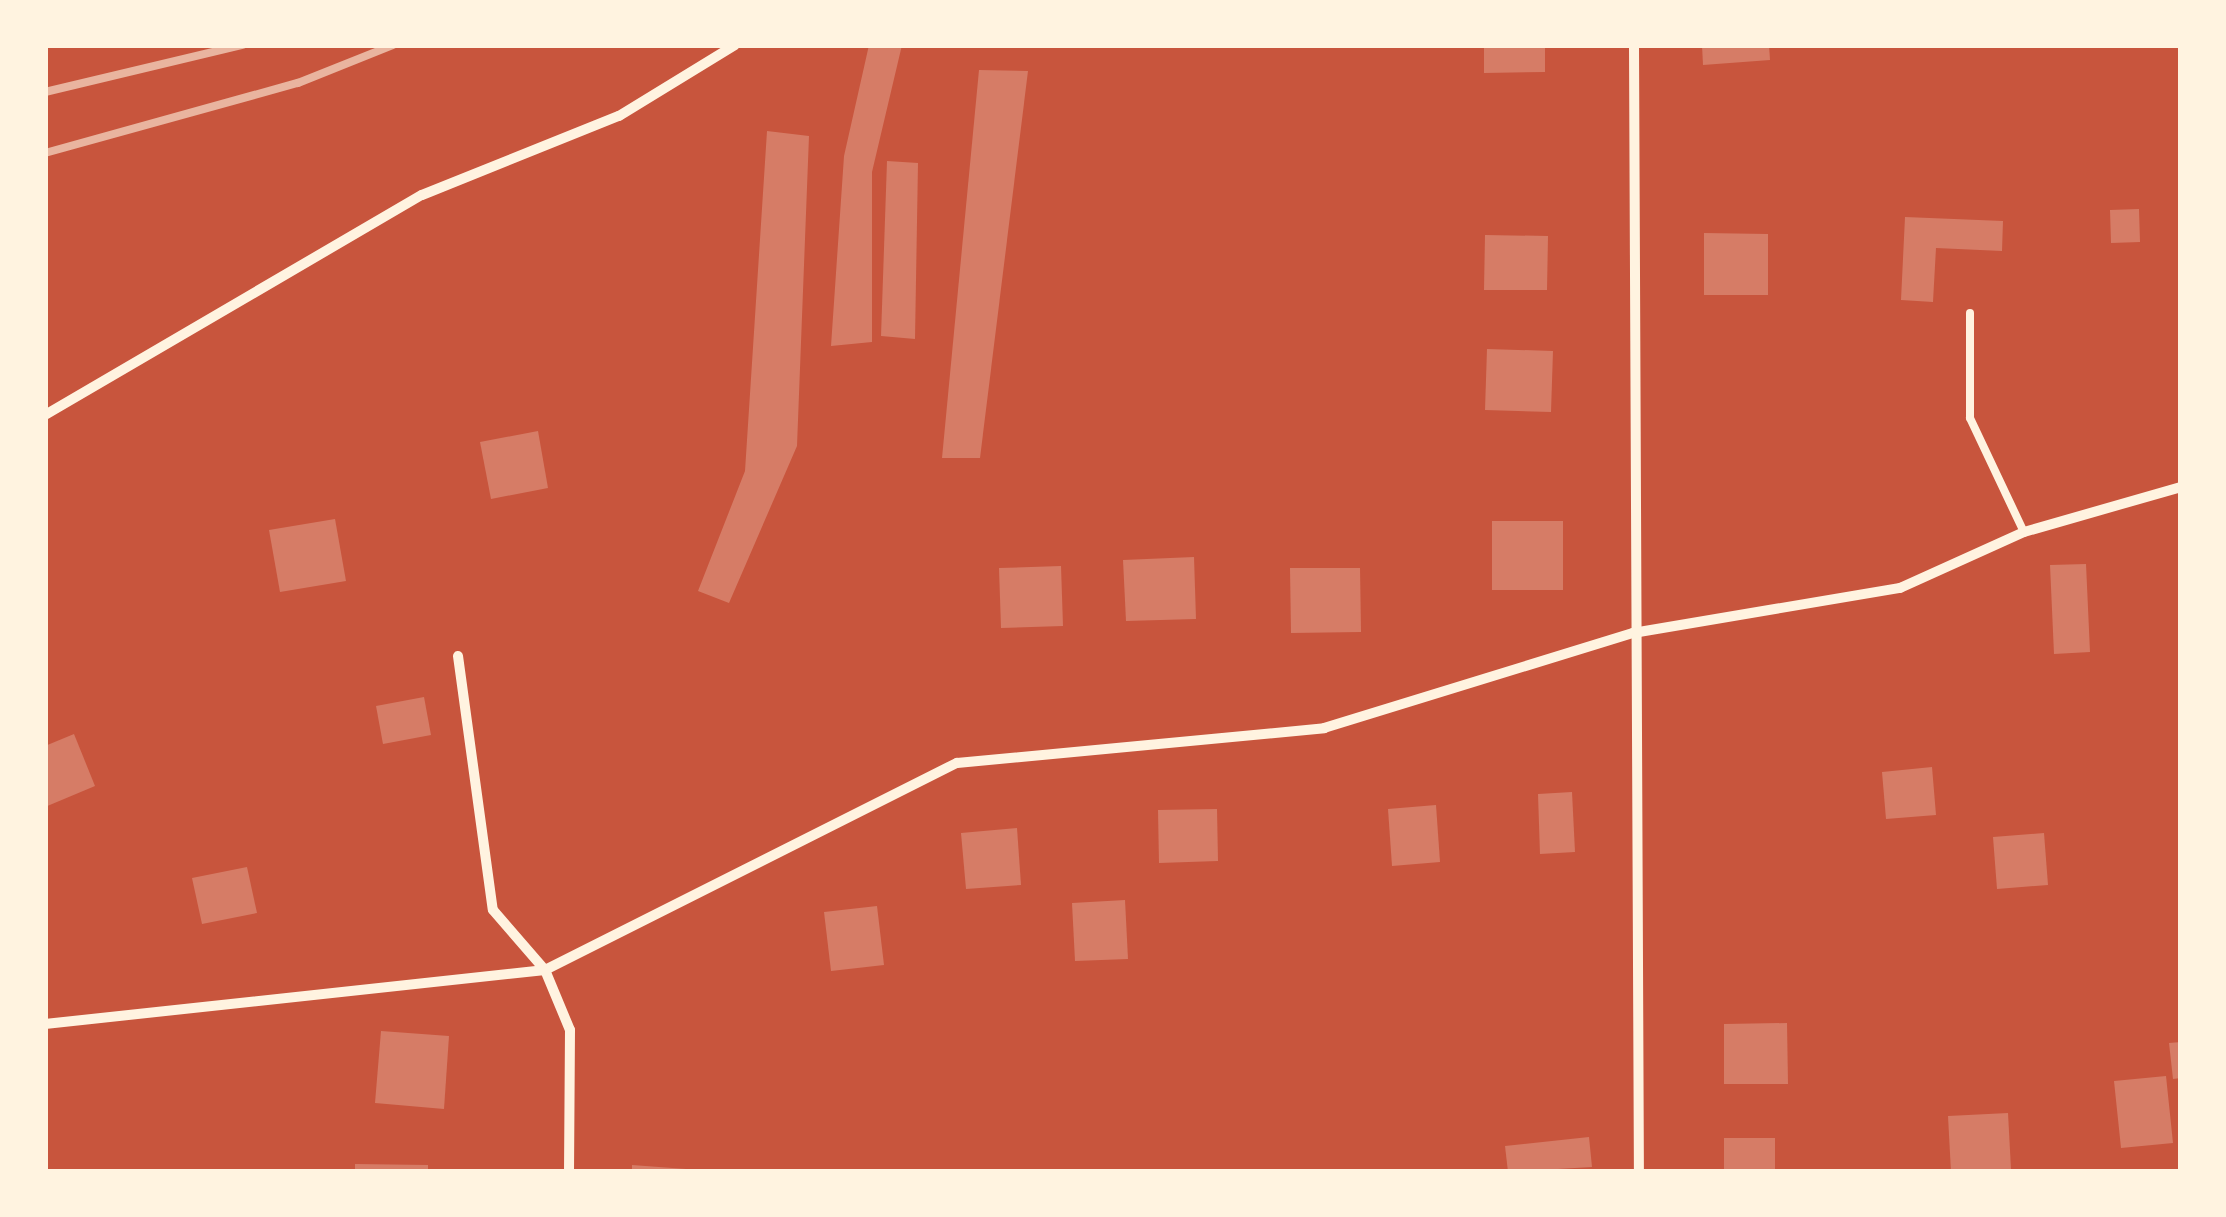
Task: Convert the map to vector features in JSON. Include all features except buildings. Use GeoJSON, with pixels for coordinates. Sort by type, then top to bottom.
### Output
{"type":"FeatureCollection","features":[{"type":"Feature","properties":{"kind":"street"},"geometry":{"type":"LineString","coordinates":[[45,416],[422,195],[619,116],[735,45]]}},
{"type":"Feature","properties":{"kind":"street"},"geometry":{"type":"LineString","coordinates":[[1634,45],[1633,633],[1639,1172]]}},
{"type":"Feature","properties":{"kind":"street"},"geometry":{"type":"LineString","coordinates":[[45,1024],[545,970],[957,763],[1324,728],[1633,633],[1900,588],[2024,532],[2181,487]]}},
{"type":"Feature","properties":{"kind":"street"},"geometry":{"type":"LineString","coordinates":[[458,656],[492,910],[545,970],[570,1030],[569,1172]]}},
{"type":"Feature","properties":{"kind":"lane"},"geometry":{"type":"LineString","coordinates":[[1970,312],[1970,418],[2024,532]]}},
{"type":"Feature","properties":{"kind":"railway"},"geometry":{"type":"LineString","coordinates":[[45,92],[242,45]]}},
{"type":"Feature","properties":{"kind":"railway"},"geometry":{"type":"LineString","coordinates":[[45,153],[298,83],[393,45]]}}]}
